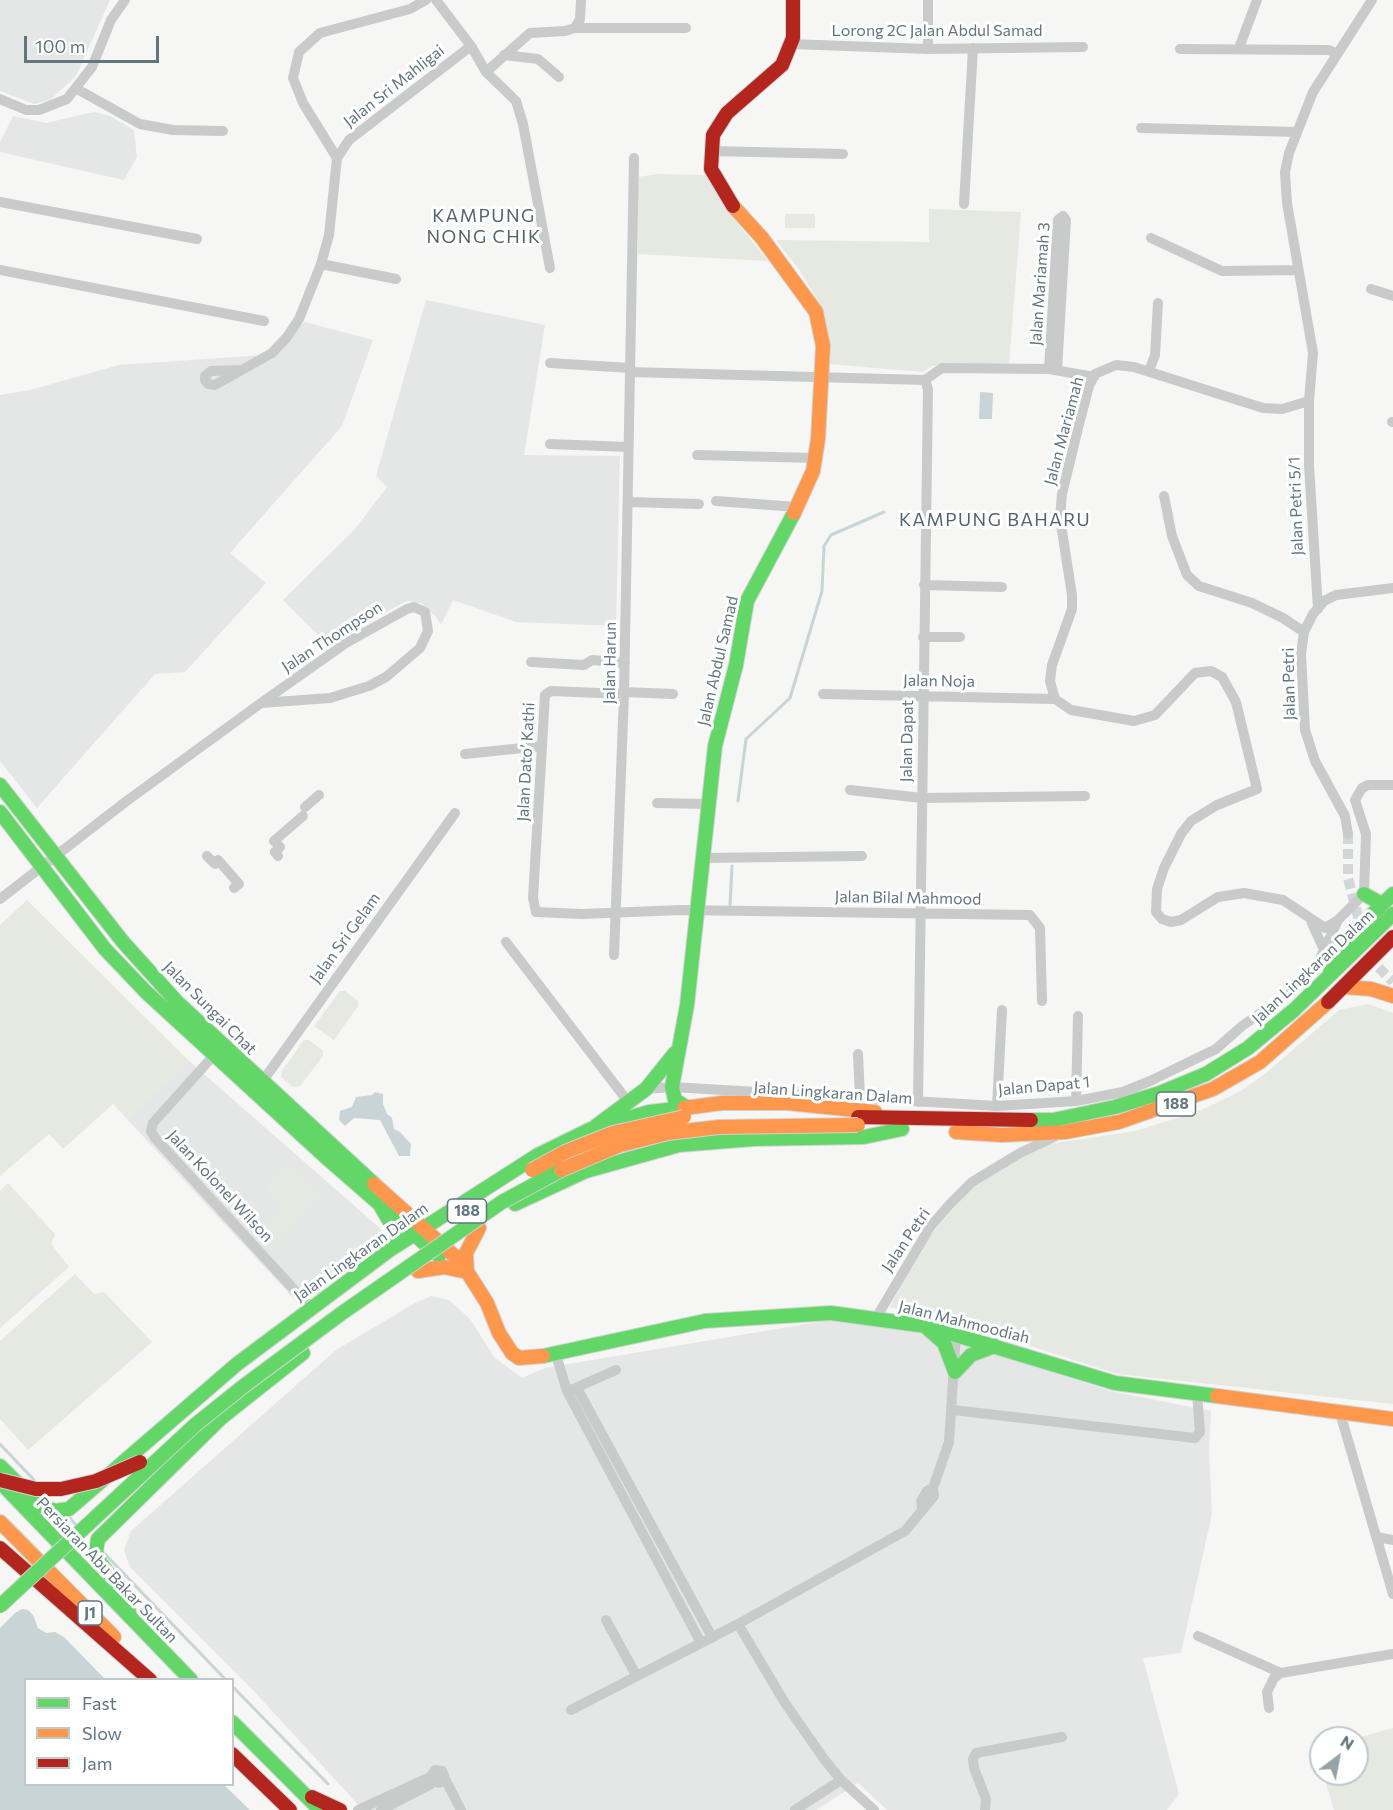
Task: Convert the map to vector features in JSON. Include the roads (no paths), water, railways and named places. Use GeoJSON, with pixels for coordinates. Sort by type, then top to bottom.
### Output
{"type":"FeatureCollection","features":[{"type":"Feature","properties":{"kind":"main road"},"geometry":{"type":"LineString","coordinates":[[710,151],[713,135],[727,113],[782,65],[791,44],[795,11],[793,0]]}},
{"type":"Feature","properties":{"kind":"main road","name":"Jalan Abdul Samad"},"geometry":{"type":"LineString","coordinates":[[672,1087],[687,1005],[715,746],[736,665],[747,601],[797,507],[815,458],[823,376],[823,346],[816,312],[777,257],[729,201],[711,169],[710,151]]}},
{"type":"Feature","properties":{"kind":"main road","name":"Jalan Sungai Chat"},"geometry":{"type":"LineString","coordinates":[[0,785],[123,942],[171,995],[418,1231]]}},
{"type":"Feature","properties":{"kind":"main road","name":"Jalan Sungai Chat"},"geometry":{"type":"LineString","coordinates":[[0,812],[39,866],[105,949],[146,992],[380,1205],[418,1231]]}},
{"type":"Feature","properties":{"kind":"main road"},"geometry":{"type":"LineString","coordinates":[[1364,894],[1382,904]]}},
{"type":"Feature","properties":{"kind":"main road"},"geometry":{"type":"LineString","coordinates":[[1328,978],[1340,946],[1393,894]]}},
{"type":"Feature","properties":{"kind":"main road","name":"Jalan Lingkaran Dalam"},"geometry":{"type":"LineString","coordinates":[[144,1466],[245,1385],[333,1319],[502,1202],[575,1162],[620,1146],[668,1133],[740,1126],[858,1121],[1053,1120],[1115,1107],[1160,1093],[1206,1074],[1248,1048],[1328,978],[1393,914]]}},
{"type":"Feature","properties":{"kind":"main road","name":"Jalan Lingkaran Dalam"},"geometry":{"type":"LineString","coordinates":[[858,1121],[902,1129],[1002,1135],[1065,1132],[1119,1122],[1171,1106],[1225,1084],[1260,1062],[1345,987],[1393,937]]}},
{"type":"Feature","properties":{"kind":"main road"},"geometry":{"type":"LineString","coordinates":[[1345,987],[1371,989],[1393,996]]}},
{"type":"Feature","properties":{"kind":"main road","name":"Jalan Abdul Samad"},"geometry":{"type":"LineString","coordinates":[[591,1129],[646,1089],[678,1049]]}},
{"type":"Feature","properties":{"kind":"main road"},"geometry":{"type":"LineString","coordinates":[[672,1087],[675,1101],[686,1107]]}},
{"type":"Feature","properties":{"kind":"main road","name":"Jalan Lingkaran Dalam"},"geometry":{"type":"LineString","coordinates":[[0,1466],[39,1505],[55,1511],[69,1509],[210,1386],[391,1249],[538,1155],[591,1129],[649,1112],[686,1107],[787,1103],[947,1119]]}},
{"type":"Feature","properties":{"kind":"main road","name":"Jalan Lingkaran Dalam"},"geometry":{"type":"LineString","coordinates":[[130,1617],[125,1595],[104,1570],[97,1545],[221,1418],[325,1336],[512,1205],[565,1179],[653,1150],[706,1141],[871,1137],[902,1129]]}},
{"type":"Feature","properties":{"kind":"main road"},"geometry":{"type":"LineString","coordinates":[[380,1205],[394,1229],[395,1238],[391,1249]]}},
{"type":"Feature","properties":{"kind":"main road"},"geometry":{"type":"LineString","coordinates":[[418,1271],[444,1267],[467,1272],[466,1253],[479,1228]]}},
{"type":"Feature","properties":{"kind":"main road","name":"Jalan Mahmoodiah"},"geometry":{"type":"LineString","coordinates":[[418,1231],[467,1272],[486,1303],[499,1333],[515,1356],[528,1359],[556,1355],[705,1321],[831,1313],[926,1326],[1115,1383],[1393,1419]]}},
{"type":"Feature","properties":{"kind":"main road"},"geometry":{"type":"LineString","coordinates":[[926,1326],[944,1343],[955,1372],[971,1355],[995,1346]]}},
{"type":"Feature","properties":{"kind":"main road"},"geometry":{"type":"LineString","coordinates":[[210,1386],[204,1402],[205,1408],[221,1418]]}},
{"type":"Feature","properties":{"kind":"main road"},"geometry":{"type":"LineString","coordinates":[[0,1481],[36,1489],[61,1489],[144,1466]]}},
{"type":"Feature","properties":{"kind":"main road"},"geometry":{"type":"LineString","coordinates":[[0,1590],[144,1466]]}},
{"type":"Feature","properties":{"kind":"main road"},"geometry":{"type":"LineString","coordinates":[[0,1606],[144,1466]]}},
{"type":"Feature","properties":{"kind":"main road","name":"Persiaran Abu Bakar Sultan"},"geometry":{"type":"LineString","coordinates":[[0,1481],[189,1678]]}},
{"type":"Feature","properties":{"kind":"main road","name":"J1"},"geometry":{"type":"LineString","coordinates":[[0,1522],[155,1678]]}},
{"type":"Feature","properties":{"kind":"main road"},"geometry":{"type":"LineString","coordinates":[[0,1548],[148,1678]]}},
{"type":"Feature","properties":{"kind":"main road"},"geometry":{"type":"LineString","coordinates":[[234,1724],[320,1810]]}},
{"type":"Feature","properties":{"kind":"main road"},"geometry":{"type":"LineString","coordinates":[[234,1756],[290,1810]]}},
{"type":"Feature","properties":{"kind":"main road"},"geometry":{"type":"LineString","coordinates":[[297,1787],[339,1810]]}},
{"type":"Feature","properties":{"kind":"street"},"geometry":{"type":"LineString","coordinates":[[0,99],[26,110],[39,110],[57,105],[77,89],[92,67],[111,21],[125,0]]}},
{"type":"Feature","properties":{"kind":"street"},"geometry":{"type":"LineString","coordinates":[[337,158],[303,103],[293,78],[299,52],[320,33],[410,9],[426,0]]}},
{"type":"Feature","properties":{"kind":"street"},"geometry":{"type":"LineString","coordinates":[[436,0],[471,46],[486,72],[516,101],[523,124],[550,268]]}},
{"type":"Feature","properties":{"kind":"street"},"geometry":{"type":"LineString","coordinates":[[574,28],[580,19],[581,0]]}},
{"type":"Feature","properties":{"kind":"street"},"geometry":{"type":"LineString","coordinates":[[928,0],[928,49]]}},
{"type":"Feature","properties":{"kind":"street"},"geometry":{"type":"LineString","coordinates":[[1239,48],[1257,0]]}},
{"type":"Feature","properties":{"kind":"street"},"geometry":{"type":"LineString","coordinates":[[1309,401],[1312,353],[1286,195],[1285,172],[1296,132],[1313,92],[1372,0]]}},
{"type":"Feature","properties":{"kind":"street"},"geometry":{"type":"LineString","coordinates":[[486,72],[530,33],[565,31],[574,28],[686,28]]}},
{"type":"Feature","properties":{"kind":"street","name":"Lorong 2C Jalan Abdul Samad"},"geometry":{"type":"LineString","coordinates":[[791,44],[928,49],[1083,47]]}},
{"type":"Feature","properties":{"kind":"street","name":"Jalan Sri Mahligai"},"geometry":{"type":"LineString","coordinates":[[241,370],[272,353],[288,337],[298,319],[321,264],[329,235],[337,158],[349,140],[471,46]]}},
{"type":"Feature","properties":{"kind":"street"},"geometry":{"type":"LineString","coordinates":[[964,204],[973,48]]}},
{"type":"Feature","properties":{"kind":"street"},"geometry":{"type":"LineString","coordinates":[[1180,49],[1329,50],[1337,54]]}},
{"type":"Feature","properties":{"kind":"street"},"geometry":{"type":"LineString","coordinates":[[504,55],[538,59],[559,77]]}},
{"type":"Feature","properties":{"kind":"street"},"geometry":{"type":"LineString","coordinates":[[77,89],[140,124],[182,130],[223,131]]}},
{"type":"Feature","properties":{"kind":"street"},"geometry":{"type":"LineString","coordinates":[[1141,128],[1296,132]]}},
{"type":"Feature","properties":{"kind":"street"},"geometry":{"type":"LineString","coordinates":[[324,140],[349,140]]}},
{"type":"Feature","properties":{"kind":"street"},"geometry":{"type":"LineString","coordinates":[[710,151],[843,154]]}},
{"type":"Feature","properties":{"kind":"street","name":"Jalan Harun"},"geometry":{"type":"LineString","coordinates":[[614,955],[625,663],[634,158]]}},
{"type":"Feature","properties":{"kind":"street"},"geometry":{"type":"LineString","coordinates":[[0,202],[197,239]]}},
{"type":"Feature","properties":{"kind":"street","name":"Jalan Mariamah 3"},"geometry":{"type":"LineString","coordinates":[[1063,216],[1066,220],[1053,369],[1058,220],[1063,216]]}},
{"type":"Feature","properties":{"kind":"street"},"geometry":{"type":"LineString","coordinates":[[1151,238],[1222,271],[1298,270]]}},
{"type":"Feature","properties":{"kind":"street"},"geometry":{"type":"LineString","coordinates":[[321,264],[396,279]]}},
{"type":"Feature","properties":{"kind":"street"},"geometry":{"type":"LineString","coordinates":[[0,270],[264,321]]}},
{"type":"Feature","properties":{"kind":"street"},"geometry":{"type":"LineString","coordinates":[[1371,289],[1393,297]]}},
{"type":"Feature","properties":{"kind":"street"},"geometry":{"type":"LineString","coordinates":[[1149,371],[1155,355],[1158,303]]}},
{"type":"Feature","properties":{"kind":"street"},"geometry":{"type":"LineString","coordinates":[[550,363],[630,370],[925,380]]}},
{"type":"Feature","properties":{"kind":"street","name":"Jalan Mariamah"},"geometry":{"type":"LineString","coordinates":[[1054,699],[1050,681],[1052,664],[1072,609],[1060,518],[1062,494],[1078,424],[1094,377],[1101,370],[1116,364],[1149,371],[1263,408],[1282,409],[1309,401]]}},
{"type":"Feature","properties":{"kind":"street","name":"Jalan Mariamah 3"},"geometry":{"type":"LineString","coordinates":[[925,380],[942,368],[1053,369],[1094,377]]}},
{"type":"Feature","properties":{"kind":"street","name":"Jalan Dapat"},"geometry":{"type":"LineString","coordinates":[[918,1102],[928,389],[925,380]]}},
{"type":"Feature","properties":{"kind":"street","name":"Jalan Petri 5/1"},"geometry":{"type":"LineString","coordinates":[[1309,401],[1310,515],[1317,609]]}},
{"type":"Feature","properties":{"kind":"street"},"geometry":{"type":"LineString","coordinates":[[550,444],[628,447]]}},
{"type":"Feature","properties":{"kind":"street"},"geometry":{"type":"LineString","coordinates":[[698,455],[815,458]]}},
{"type":"Feature","properties":{"kind":"street"},"geometry":{"type":"LineString","coordinates":[[1164,496],[1172,537],[1187,575],[1199,586],[1252,603],[1283,618],[1304,632]]}},
{"type":"Feature","properties":{"kind":"street"},"geometry":{"type":"LineString","coordinates":[[716,501],[797,507]]}},
{"type":"Feature","properties":{"kind":"street"},"geometry":{"type":"LineString","coordinates":[[627,502],[699,504]]}},
{"type":"Feature","properties":{"kind":"street"},"geometry":{"type":"LineString","coordinates":[[924,585],[1002,587]]}},
{"type":"Feature","properties":{"kind":"street"},"geometry":{"type":"LineString","coordinates":[[1317,609],[1336,596],[1393,588]]}},
{"type":"Feature","properties":{"kind":"street","name":"Jalan Thompson"},"geometry":{"type":"LineString","coordinates":[[0,899],[39,866],[261,703],[346,643],[394,615],[414,607],[425,612],[428,631],[420,648],[386,677],[369,687],[330,698],[261,703]]}},
{"type":"Feature","properties":{"kind":"street","name":"Jalan Petri"},"geometry":{"type":"LineString","coordinates":[[1317,609],[1304,632],[1301,654],[1305,730],[1315,761],[1345,816],[1348,834]]}},
{"type":"Feature","properties":{"kind":"street"},"geometry":{"type":"LineString","coordinates":[[923,637],[960,637]]}},
{"type":"Feature","properties":{"kind":"street"},"geometry":{"type":"LineString","coordinates":[[531,662],[584,665],[592,660],[625,663]]}},
{"type":"Feature","properties":{"kind":"street"},"geometry":{"type":"LineString","coordinates":[[1054,699],[1071,710],[1085,715],[1134,721],[1146,720],[1165,706],[1195,674],[1211,671],[1222,677],[1236,702],[1247,738],[1257,789],[1217,805],[1191,821],[1181,834],[1164,868],[1154,904],[1156,912],[1162,919],[1171,922],[1181,920],[1218,897],[1244,893],[1283,900],[1297,907],[1325,928],[1338,920]]}},
{"type":"Feature","properties":{"kind":"street","name":"Jalan Dato’ Kathi"},"geometry":{"type":"LineString","coordinates":[[536,912],[533,898],[544,699],[547,692],[624,693]]}},
{"type":"Feature","properties":{"kind":"street"},"geometry":{"type":"LineString","coordinates":[[624,693],[673,694]]}},
{"type":"Feature","properties":{"kind":"street","name":"Jalan Noja"},"geometry":{"type":"LineString","coordinates":[[824,694],[1054,699]]}},
{"type":"Feature","properties":{"kind":"street"},"geometry":{"type":"LineString","coordinates":[[465,754],[542,746]]}},
{"type":"Feature","properties":{"kind":"street"},"geometry":{"type":"LineString","coordinates":[[1364,894],[1366,834],[1355,800],[1362,788],[1368,785],[1393,785]]}},
{"type":"Feature","properties":{"kind":"street"},"geometry":{"type":"LineString","coordinates":[[850,790],[922,798],[1085,796]]}},
{"type":"Feature","properties":{"kind":"street"},"geometry":{"type":"LineString","coordinates":[[277,847],[319,795]]}},
{"type":"Feature","properties":{"kind":"street"},"geometry":{"type":"LineString","coordinates":[[657,803],[707,804]]}},
{"type":"Feature","properties":{"kind":"street","name":"Jalan Sri Gelam"},"geometry":{"type":"LineString","coordinates":[[262,1082],[455,813]]}},
{"type":"Feature","properties":{"kind":"street"},"geometry":{"type":"LineString","coordinates":[[207,856],[215,864],[218,860],[239,884],[234,888]]}},
{"type":"Feature","properties":{"kind":"street"},"geometry":{"type":"LineString","coordinates":[[702,857],[862,856]]}},
{"type":"Feature","properties":{"kind":"street","name":"Jalan Dapat 1"},"geometry":{"type":"LineString","coordinates":[[646,1089],[672,1087],[997,1106],[1076,1101],[1123,1092],[1150,1082],[1216,1048],[1242,1026],[1291,992],[1316,967],[1338,920],[1364,894]]}},
{"type":"Feature","properties":{"kind":"street","name":"Jalan Bilal Mahmood"},"geometry":{"type":"LineString","coordinates":[[536,912],[545,914],[696,910],[1030,915],[1040,928],[1042,1001]]}},
{"type":"Feature","properties":{"kind":"street"},"geometry":{"type":"LineString","coordinates":[[1309,918],[1324,950]]}},
{"type":"Feature","properties":{"kind":"street"},"geometry":{"type":"LineString","coordinates":[[506,942],[629,1103]]}},
{"type":"Feature","properties":{"kind":"street"},"geometry":{"type":"LineString","coordinates":[[997,1106],[1002,1010]]}},
{"type":"Feature","properties":{"kind":"street"},"geometry":{"type":"LineString","coordinates":[[1076,1101],[1078,1016]]}},
{"type":"Feature","properties":{"kind":"street"},"geometry":{"type":"LineString","coordinates":[[858,1054],[860,1098]]}},
{"type":"Feature","properties":{"kind":"street","name":"Jalan Kolonel Wilson"},"geometry":{"type":"LineString","coordinates":[[214,1055],[153,1123],[151,1131],[311,1308]]}},
{"type":"Feature","properties":{"kind":"street","name":"Jalan Petri"},"geometry":{"type":"LineString","coordinates":[[876,1318],[930,1227],[972,1182],[1020,1153],[1065,1132]]}},
{"type":"Feature","properties":{"kind":"street"},"geometry":{"type":"LineString","coordinates":[[571,1710],[738,1624],[905,1531],[922,1508],[921,1501],[927,1491],[933,1488],[949,1442],[955,1372],[953,1359],[960,1336]]}},
{"type":"Feature","properties":{"kind":"street"},"geometry":{"type":"LineString","coordinates":[[556,1355],[561,1373],[712,1637]]}},
{"type":"Feature","properties":{"kind":"street"},"geometry":{"type":"LineString","coordinates":[[572,1390],[616,1370]]}},
{"type":"Feature","properties":{"kind":"street"},"geometry":{"type":"LineString","coordinates":[[572,1390],[701,1643]]}},
{"type":"Feature","properties":{"kind":"street"},"geometry":{"type":"LineString","coordinates":[[953,1410],[1195,1438],[1200,1432],[1197,1394]]}},
{"type":"Feature","properties":{"kind":"street"},"geometry":{"type":"LineString","coordinates":[[1340,1413],[1393,1594]]}},
{"type":"Feature","properties":{"kind":"street"},"geometry":{"type":"LineString","coordinates":[[1377,1537],[1393,1540]]}},
{"type":"Feature","properties":{"kind":"street"},"geometry":{"type":"LineString","coordinates":[[606,1620],[636,1675]]}},
{"type":"Feature","properties":{"kind":"street"},"geometry":{"type":"LineString","coordinates":[[738,1624],[785,1703],[841,1780],[874,1810]]}},
{"type":"Feature","properties":{"kind":"street"},"geometry":{"type":"LineString","coordinates":[[1198,1636],[1281,1673]]}},
{"type":"Feature","properties":{"kind":"street"},"geometry":{"type":"LineString","coordinates":[[1269,1708],[1267,1692],[1274,1678],[1281,1673],[1393,1654]]}},
{"type":"Feature","properties":{"kind":"street"},"geometry":{"type":"LineString","coordinates":[[985,1810],[986,1799],[974,1768],[976,1753],[987,1749],[1062,1737]]}},
{"type":"Feature","properties":{"kind":"street"},"geometry":{"type":"LineString","coordinates":[[358,1810],[436,1779]]}},
{"type":"Feature","properties":{"kind":"street"},"geometry":{"type":"LineString","coordinates":[[381,1810],[436,1779]]}},
{"type":"Feature","properties":{"kind":"street"},"geometry":{"type":"LineString","coordinates":[[436,1779],[461,1810]]}},
{"type":"Feature","properties":{"kind":"street"},"geometry":{"type":"LineString","coordinates":[[795,1810],[841,1780]]}},
{"type":"Feature","properties":{"kind":"waterway"},"geometry":{"type":"LineString","coordinates":[[738,801],[746,739],[790,698],[822,591],[824,546],[831,535],[884,512]]}},
{"type":"Feature","properties":{"kind":"waterway"},"geometry":{"type":"LineString","coordinates":[[730,905],[732,866]]}},
{"type":"Feature","properties":{"kind":"waterway"},"geometry":{"type":"LineString","coordinates":[[0,1444],[34,1480]]}},
{"type":"Feature","properties":{"kind":"waterway"},"geometry":{"type":"LineString","coordinates":[[67,1515],[77,1526]]}},
{"type":"Feature","properties":{"kind":"waterway"},"geometry":{"type":"LineString","coordinates":[[105,1554],[224,1678]]}},
{"type":"Feature","properties":{"kind":"waterway"},"geometry":{"type":"LineString","coordinates":[[234,1688],[328,1784]]}},
{"type":"Feature","properties":{"kind":"tunnel"},"geometry":{"type":"LineString","coordinates":[[1348,834],[1348,878],[1361,929]]}},
{"type":"Feature","properties":{"kind":"tunnel"},"geometry":{"type":"LineString","coordinates":[[1371,955],[1375,964],[1393,982]]}},
{"type":"Feature","properties":{"kind":"district","name":"KAMPUNG NONG CHIK"},"geometry":{"type":"Point","coordinates":[484,226]}},
{"type":"Feature","properties":{"kind":"district","name":"KAMPUNG BAHARU"},"geometry":{"type":"Point","coordinates":[995,520]}}]}
